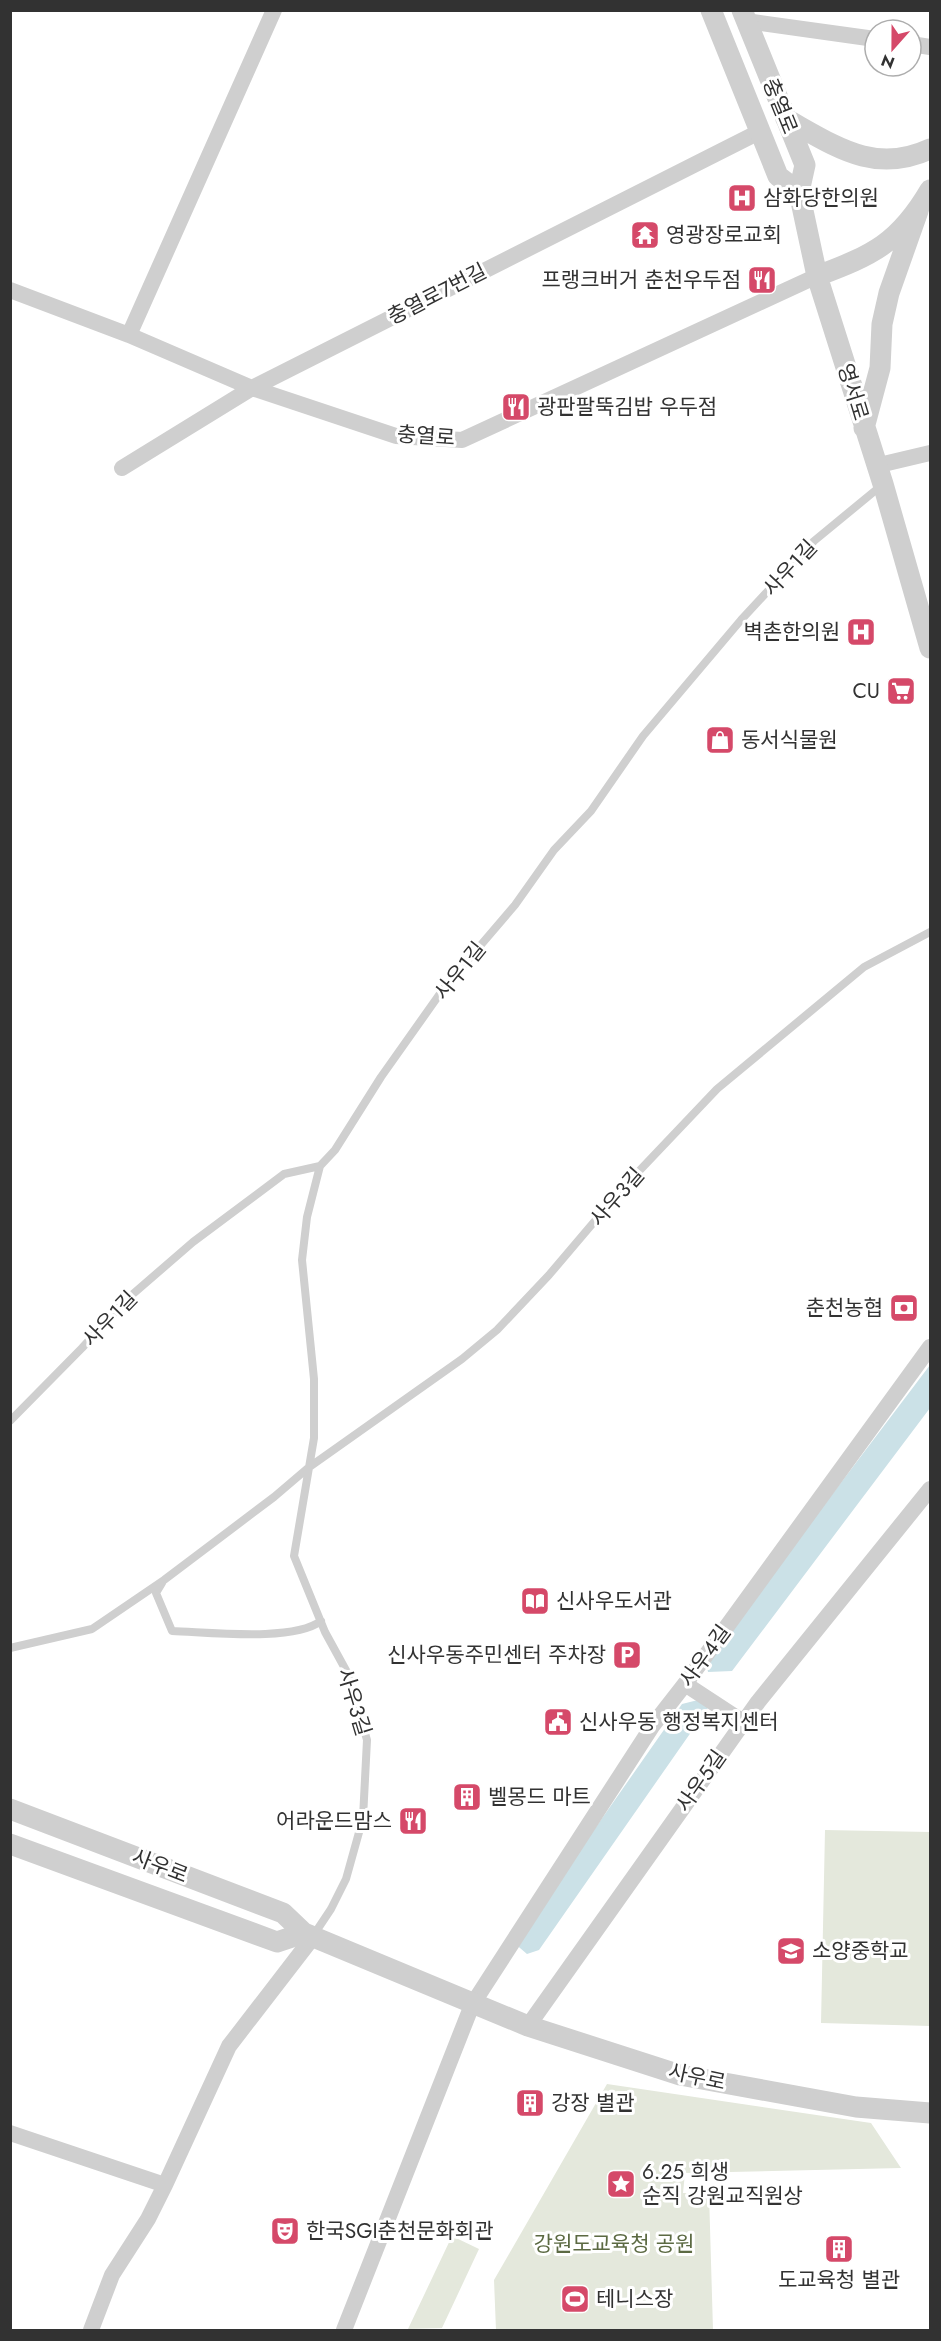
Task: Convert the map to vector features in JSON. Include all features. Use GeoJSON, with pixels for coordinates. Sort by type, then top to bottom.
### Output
{"type":"FeatureCollection","features":[{"type":"Feature","properties":{"kind":"street"},"geometry":{"type":"LineString","coordinates":[[129,335],[274,10]]}},
{"type":"Feature","properties":{"kind":"street","name":"충열로"},"geometry":{"type":"LineString","coordinates":[[711,10],[778,176],[799,192]]}},
{"type":"Feature","properties":{"kind":"street","name":"충열로"},"geometry":{"type":"LineString","coordinates":[[10,290],[129,335],[252,388],[396,436],[462,440],[817,276],[799,192],[805,165],[744,16]]}},
{"type":"Feature","properties":{"kind":"street","name":"충열로"},"geometry":{"type":"LineString","coordinates":[[744,16],[863,37]]}},
{"type":"Feature","properties":{"kind":"street"},"geometry":{"type":"LineString","coordinates":[[786,119],[854,155],[886,160],[921,154],[930,149]]}},
{"type":"Feature","properties":{"kind":"street","name":"충열로7번길"},"geometry":{"type":"LineString","coordinates":[[122,468],[252,388],[759,132]]}},
{"type":"Feature","properties":{"kind":"street"},"geometry":{"type":"LineString","coordinates":[[817,276],[862,259],[900,234],[918,211],[930,190]]}},
{"type":"Feature","properties":{"kind":"street"},"geometry":{"type":"LineString","coordinates":[[864,428],[880,368],[882,324],[889,293],[918,211]]}},
{"type":"Feature","properties":{"kind":"street","name":"영서로"},"geometry":{"type":"LineString","coordinates":[[817,276],[930,648]]}},
{"type":"Feature","properties":{"kind":"street"},"geometry":{"type":"LineString","coordinates":[[879,475],[930,453]]}},
{"type":"Feature","properties":{"kind":"street","name":"사우4길"},"geometry":{"type":"LineString","coordinates":[[472,2005],[653,1725],[930,1347]]}},
{"type":"Feature","properties":{"kind":"street","name":"사우5길"},"geometry":{"type":"LineString","coordinates":[[528,2026],[743,1722],[930,1489]]}},
{"type":"Feature","properties":{"kind":"street"},"geometry":{"type":"LineString","coordinates":[[685,1683],[743,1722]]}},
{"type":"Feature","properties":{"kind":"street","name":"사우로"},"geometry":{"type":"LineString","coordinates":[[10,1809],[283,1913],[308,1935],[472,2005],[528,2026],[681,2075],[856,2107],[930,2113]]}},
{"type":"Feature","properties":{"kind":"street","name":"사우로"},"geometry":{"type":"LineString","coordinates":[[10,1844],[277,1942],[308,1935]]}},
{"type":"Feature","properties":{"kind":"street"},"geometry":{"type":"LineString","coordinates":[[91,2331],[112,2275],[148,2219],[229,2046],[308,1935]]}},
{"type":"Feature","properties":{"kind":"street"},"geometry":{"type":"LineString","coordinates":[[344,2331],[472,2005]]}},
{"type":"Feature","properties":{"kind":"street"},"geometry":{"type":"LineString","coordinates":[[10,2133],[165,2185]]}},
{"type":"Feature","properties":{"kind":"lane","name":"사우1길"},"geometry":{"type":"LineString","coordinates":[[10,1421],[126,1300],[193,1242],[284,1174],[320,1166],[335,1150],[381,1077],[444,988],[515,905],[554,850],[591,811],[643,736],[741,620],[879,475]]}},
{"type":"Feature","properties":{"kind":"lane","name":"사우3길"},"geometry":{"type":"LineString","coordinates":[[10,1648],[92,1629],[164,1580],[274,1497],[308,1468],[462,1359],[497,1330],[549,1275],[622,1189],[717,1089],[864,967],[930,932]]}},
{"type":"Feature","properties":{"kind":"lane"},"geometry":{"type":"LineString","coordinates":[[308,1468],[314,1438],[314,1379],[302,1260],[307,1217],[320,1166]]}},
{"type":"Feature","properties":{"kind":"lane","name":"사우3길"},"geometry":{"type":"LineString","coordinates":[[308,1468],[299,1537],[294,1556],[321,1621],[348,1674],[367,1740],[363,1818],[346,1879],[331,1909],[308,1935]]}},
{"type":"Feature","properties":{"kind":"lane"},"geometry":{"type":"LineString","coordinates":[[164,1580],[156,1593],[171,1631],[268,1634],[314,1626],[321,1621]]}},
{"type":"Feature","properties":{"kind":"green space"},"geometry":{"type":"Polygon","coordinates":[[[825,1830],[930,1832],[930,2026],[821,2023],[825,1830]]]}},
{"type":"Feature","properties":{"kind":"green space","name":"강원도교육청 공원"},"geometry":{"type":"Polygon","coordinates":[[[607,2084],[871,2123],[901,2168],[685,2173],[683,2193],[709,2193],[713,2330],[496,2330],[494,2280],[607,2084]]]}},
{"type":"Feature","properties":{"kind":"green space"},"geometry":{"type":"Polygon","coordinates":[[[452,2236],[479,2249],[442,2328],[408,2329],[452,2236]]]}},
{"type":"Feature","properties":{"kind":"water"},"geometry":{"type":"Polygon","coordinates":[[[930,1365],[930,1408],[732,1671],[708,1672],[706,1661],[930,1365]]]}},
{"type":"Feature","properties":{"kind":"water"},"geometry":{"type":"Polygon","coordinates":[[[702,1699],[710,1705],[539,1950],[527,1954],[513,1942],[526,1927],[682,1704],[702,1699]]]}},
{"type":"Feature","properties":{"kind":"place","name":"삼화당한의원"},"geometry":{"type":"Point","coordinates":[742,198]}},
{"type":"Feature","properties":{"kind":"place","name":"영광장로교회"},"geometry":{"type":"Point","coordinates":[645,235]}},
{"type":"Feature","properties":{"kind":"place","name":"프랭크버거 춘천우두점"},"geometry":{"type":"Point","coordinates":[762,280]}},
{"type":"Feature","properties":{"kind":"place","name":"광판팔뚝김밥 우두점"},"geometry":{"type":"Point","coordinates":[516,407]}},
{"type":"Feature","properties":{"kind":"place","name":"벽촌한의원"},"geometry":{"type":"Point","coordinates":[861,632]}},
{"type":"Feature","properties":{"kind":"place","name":"CU"},"geometry":{"type":"Point","coordinates":[901,691]}},
{"type":"Feature","properties":{"kind":"place","name":"동서식물원"},"geometry":{"type":"Point","coordinates":[720,740]}},
{"type":"Feature","properties":{"kind":"place","name":"춘천농협"},"geometry":{"type":"Point","coordinates":[904,1308]}},
{"type":"Feature","properties":{"kind":"place","name":"신사우도서관"},"geometry":{"type":"Point","coordinates":[535,1601]}},
{"type":"Feature","properties":{"kind":"place","name":"신사우동주민센터 주차장"},"geometry":{"type":"Point","coordinates":[627,1655]}},
{"type":"Feature","properties":{"kind":"place","name":"신사우동 행정복지센터"},"geometry":{"type":"Point","coordinates":[558,1722]}},
{"type":"Feature","properties":{"kind":"place","name":"벨몽드 마트"},"geometry":{"type":"Point","coordinates":[467,1797]}},
{"type":"Feature","properties":{"kind":"place","name":"어라운드맘스"},"geometry":{"type":"Point","coordinates":[413,1821]}},
{"type":"Feature","properties":{"kind":"place","name":"소양중학교"},"geometry":{"type":"Point","coordinates":[791,1951]}},
{"type":"Feature","properties":{"kind":"place","name":"강장 별관"},"geometry":{"type":"Point","coordinates":[530,2103]}},
{"type":"Feature","properties":{"kind":"place","name":"6.25 희생 순직 강원교직원상"},"geometry":{"type":"Point","coordinates":[621,2184]}},
{"type":"Feature","properties":{"kind":"place","name":"한국SGI춘천문화회관"},"geometry":{"type":"Point","coordinates":[285,2231]}},
{"type":"Feature","properties":{"kind":"place","name":"도교육청 별관"},"geometry":{"type":"Point","coordinates":[839,2249]}},
{"type":"Feature","properties":{"kind":"place","name":"테니스장"},"geometry":{"type":"Point","coordinates":[575,2299]}}]}
